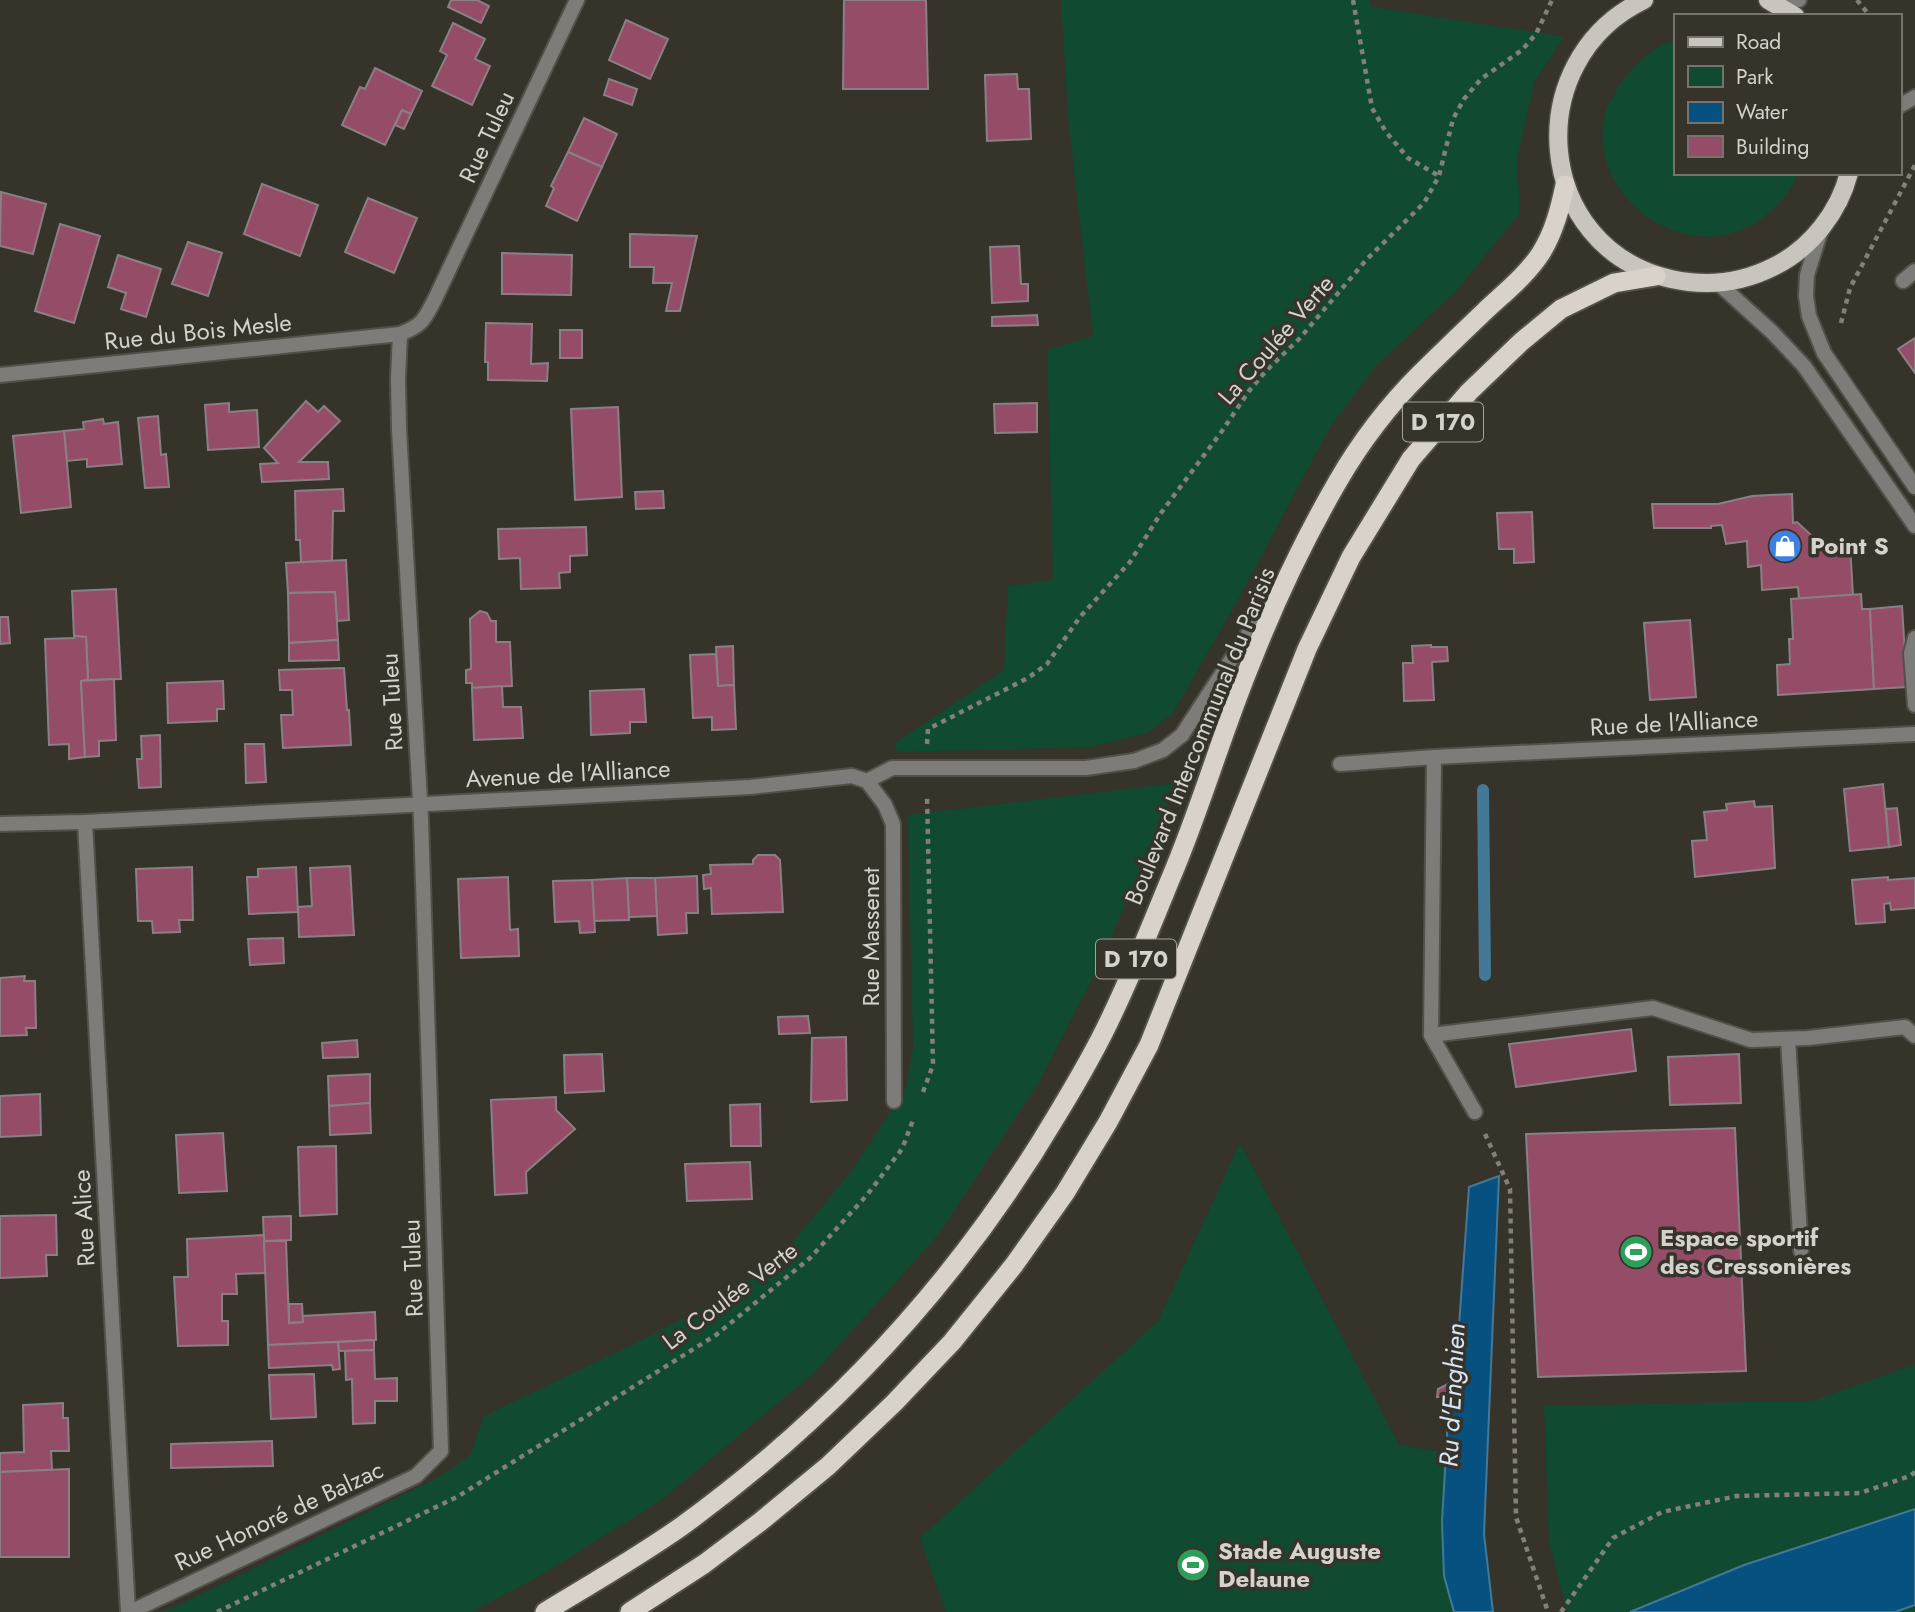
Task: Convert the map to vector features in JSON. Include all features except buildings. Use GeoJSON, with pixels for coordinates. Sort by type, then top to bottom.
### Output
{"type":"FeatureCollection","features":[{"type":"Feature","properties":{"kind":"highway","name":"Boulevard Intercommunal du Parisis"},"geometry":{"type":"LineString","coordinates":[[545,1612],[680,1527],[748,1476],[803,1429],[860,1375],[911,1319],[1003,1201],[1082,1073],[1113,1013],[1173,874],[1251,661],[1294,564],[1341,475],[1373,429],[1415,379],[1539,257],[1558,215],[1565,185]]}},
{"type":"Feature","properties":{"kind":"highway","name":"D 170"},"geometry":{"type":"LineString","coordinates":[[630,1612],[704,1564],[828,1466],[894,1403],[952,1342],[1014,1265],[1065,1194],[1149,1045],[1307,649],[1351,557],[1411,459],[1469,392],[1521,342],[1561,309],[1614,283],[1656,276]]}},
{"type":"Feature","properties":{"kind":"main road"},"geometry":{"type":"LineString","coordinates":[[1644,0],[1620,8],[1597,33],[1580,55],[1568,79],[1560,105],[1557,132],[1565,185],[1574,206],[1600,241],[1617,255],[1656,276],[1686,282],[1718,283],[1741,279],[1785,261],[1821,229],[1838,204],[1848,175]]}},
{"type":"Feature","properties":{"kind":"main road"},"geometry":{"type":"LineString","coordinates":[[1770,1],[1792,14]]}},
{"type":"Feature","properties":{"kind":"street","name":"Rue Tuleu"},"geometry":{"type":"LineString","coordinates":[[442,1451],[419,804],[398,378],[400,334],[424,322],[577,0]]}},
{"type":"Feature","properties":{"kind":"street"},"geometry":{"type":"LineString","coordinates":[[1770,1],[1799,0]]}},
{"type":"Feature","properties":{"kind":"street"},"geometry":{"type":"LineString","coordinates":[[1821,229],[1807,275],[1809,316],[1824,352],[1915,487]]}},
{"type":"Feature","properties":{"kind":"street"},"geometry":{"type":"LineString","coordinates":[[1903,281],[1915,271]]}},
{"type":"Feature","properties":{"kind":"street"},"geometry":{"type":"LineString","coordinates":[[1718,283],[1772,332],[1804,366],[1915,526]]}},
{"type":"Feature","properties":{"kind":"street","name":"Rue du Bois Mesle"},"geometry":{"type":"LineString","coordinates":[[0,375],[400,334]]}},
{"type":"Feature","properties":{"kind":"street","name":"Avenue de l'Alliance"},"geometry":{"type":"LineString","coordinates":[[0,824],[85,822],[750,787],[852,776],[867,781],[892,768],[1086,768],[1134,761],[1163,750],[1182,736],[1294,564]]}},
{"type":"Feature","properties":{"kind":"street"},"geometry":{"type":"LineString","coordinates":[[1915,638],[1911,653],[1915,705]]}},
{"type":"Feature","properties":{"kind":"street","name":"Rue de l'Alliance"},"geometry":{"type":"LineString","coordinates":[[1340,764],[1915,734]]}},
{"type":"Feature","properties":{"kind":"street"},"geometry":{"type":"LineString","coordinates":[[1434,757],[1432,1035],[1475,1112]]}},
{"type":"Feature","properties":{"kind":"street","name":"Rue Massenet"},"geometry":{"type":"LineString","coordinates":[[867,781],[885,805],[893,824],[894,1101]]}},
{"type":"Feature","properties":{"kind":"street","name":"Rue Alice"},"geometry":{"type":"LineString","coordinates":[[85,822],[129,1612]]}},
{"type":"Feature","properties":{"kind":"street"},"geometry":{"type":"LineString","coordinates":[[1432,1035],[1653,1008],[1751,1040],[1910,1031]]}},
{"type":"Feature","properties":{"kind":"street"},"geometry":{"type":"LineString","coordinates":[[1788,1039],[1801,1251]]}},
{"type":"Feature","properties":{"kind":"street","name":"Rue Honoré de Balzac"},"geometry":{"type":"LineString","coordinates":[[129,1612],[416,1476],[442,1451]]}},
{"type":"Feature","properties":{"kind":"path"},"geometry":{"type":"LineString","coordinates":[[1353,0],[1372,108],[1386,132],[1408,158],[1438,176]]}},
{"type":"Feature","properties":{"kind":"path","name":"La Coulée Verte"},"geometry":{"type":"LineString","coordinates":[[928,729],[1028,678],[1047,664],[1080,617],[1130,562],[1168,503],[1249,391],[1300,338],[1367,259],[1424,203],[1438,176],[1452,120],[1464,99],[1481,79],[1522,50],[1536,34],[1552,0]]}},
{"type":"Feature","properties":{"kind":"path"},"geometry":{"type":"LineString","coordinates":[[1857,0],[1868,14]]}},
{"type":"Feature","properties":{"kind":"path"},"geometry":{"type":"LineString","coordinates":[[1844,331],[1841,323],[1850,288],[1915,165]]}},
{"type":"Feature","properties":{"kind":"path"},"geometry":{"type":"LineString","coordinates":[[920,1101],[933,1065],[927,787]]}},
{"type":"Feature","properties":{"kind":"path"},"geometry":{"type":"LineString","coordinates":[[1475,1112],[1510,1189],[1516,1517],[1548,1612]]}},
{"type":"Feature","properties":{"kind":"path","name":"La Coulée Verte"},"geometry":{"type":"LineString","coordinates":[[218,1612],[457,1497],[716,1335],[810,1258],[851,1213],[902,1149],[915,1113]]}},
{"type":"Feature","properties":{"kind":"path"},"geometry":{"type":"LineString","coordinates":[[1562,1612],[1613,1538],[1662,1512],[1737,1496],[1860,1493],[1915,1472]]}},
{"type":"Feature","properties":{"kind":"green space"},"geometry":{"type":"Polygon","coordinates":[[[1061,0],[1370,0],[1372,7],[1564,37],[1534,83],[1517,160],[1520,213],[1456,291],[1375,367],[1329,429],[1240,596],[1173,713],[1147,733],[1091,747],[898,752],[894,744],[1004,670],[1008,586],[1053,580],[1047,350],[1093,336],[1068,118],[1061,0]]]}},
{"type":"Feature","properties":{"kind":"green space"},"geometry":{"type":"Polygon","coordinates":[[[1674,40],[1674,175],[1797,175],[1778,204],[1745,228],[1713,236],[1682,233],[1653,221],[1628,200],[1611,174],[1603,143],[1608,105],[1634,67],[1674,40]]]}},
{"type":"Feature","properties":{"kind":"green space"},"geometry":{"type":"Polygon","coordinates":[[[1177,783],[1099,966],[1039,1082],[938,1235],[813,1374],[660,1501],[541,1575],[472,1612],[159,1612],[173,1608],[441,1476],[470,1455],[484,1416],[650,1336],[736,1290],[786,1250],[850,1173],[906,1088],[913,1048],[908,815],[1177,783]]]}},
{"type":"Feature","properties":{"kind":"green space"},"geometry":{"type":"Polygon","coordinates":[[[1240,1143],[1399,1445],[1447,1453],[1442,1522],[1444,1576],[1454,1612],[946,1612],[920,1538],[1158,1321],[1240,1143]]]}},
{"type":"Feature","properties":{"kind":"green space"},"geometry":{"type":"Polygon","coordinates":[[[1915,1364],[1915,1612],[1567,1612],[1549,1542],[1544,1406],[1812,1401],[1915,1364]]]}},
{"type":"Feature","properties":{"kind":"water"},"geometry":{"type":"Polygon","coordinates":[[[1499,1176],[1484,1534],[1493,1612],[1454,1612],[1444,1576],[1442,1522],[1450,1383],[1455,1381],[1469,1187],[1499,1176]]]}},
{"type":"Feature","properties":{"kind":"water"},"geometry":{"type":"Polygon","coordinates":[[[1915,1509],[1915,1605],[1895,1612],[1630,1612],[1744,1565],[1915,1509]]]}},
{"type":"Feature","properties":{"kind":"waterway","name":"Ru d'Enghien"},"geometry":{"type":"LineString","coordinates":[[1483,790],[1485,975]]}},
{"type":"Feature","properties":{"kind":"place","name":"Point S"},"geometry":{"type":"Point","coordinates":[1785,546]}},
{"type":"Feature","properties":{"kind":"place","name":"Espace sportif des Cressonières"},"geometry":{"type":"Point","coordinates":[1636,1252]}},
{"type":"Feature","properties":{"kind":"place","name":"Stade Auguste Delaune"},"geometry":{"type":"Point","coordinates":[1193,1565]}}]}
